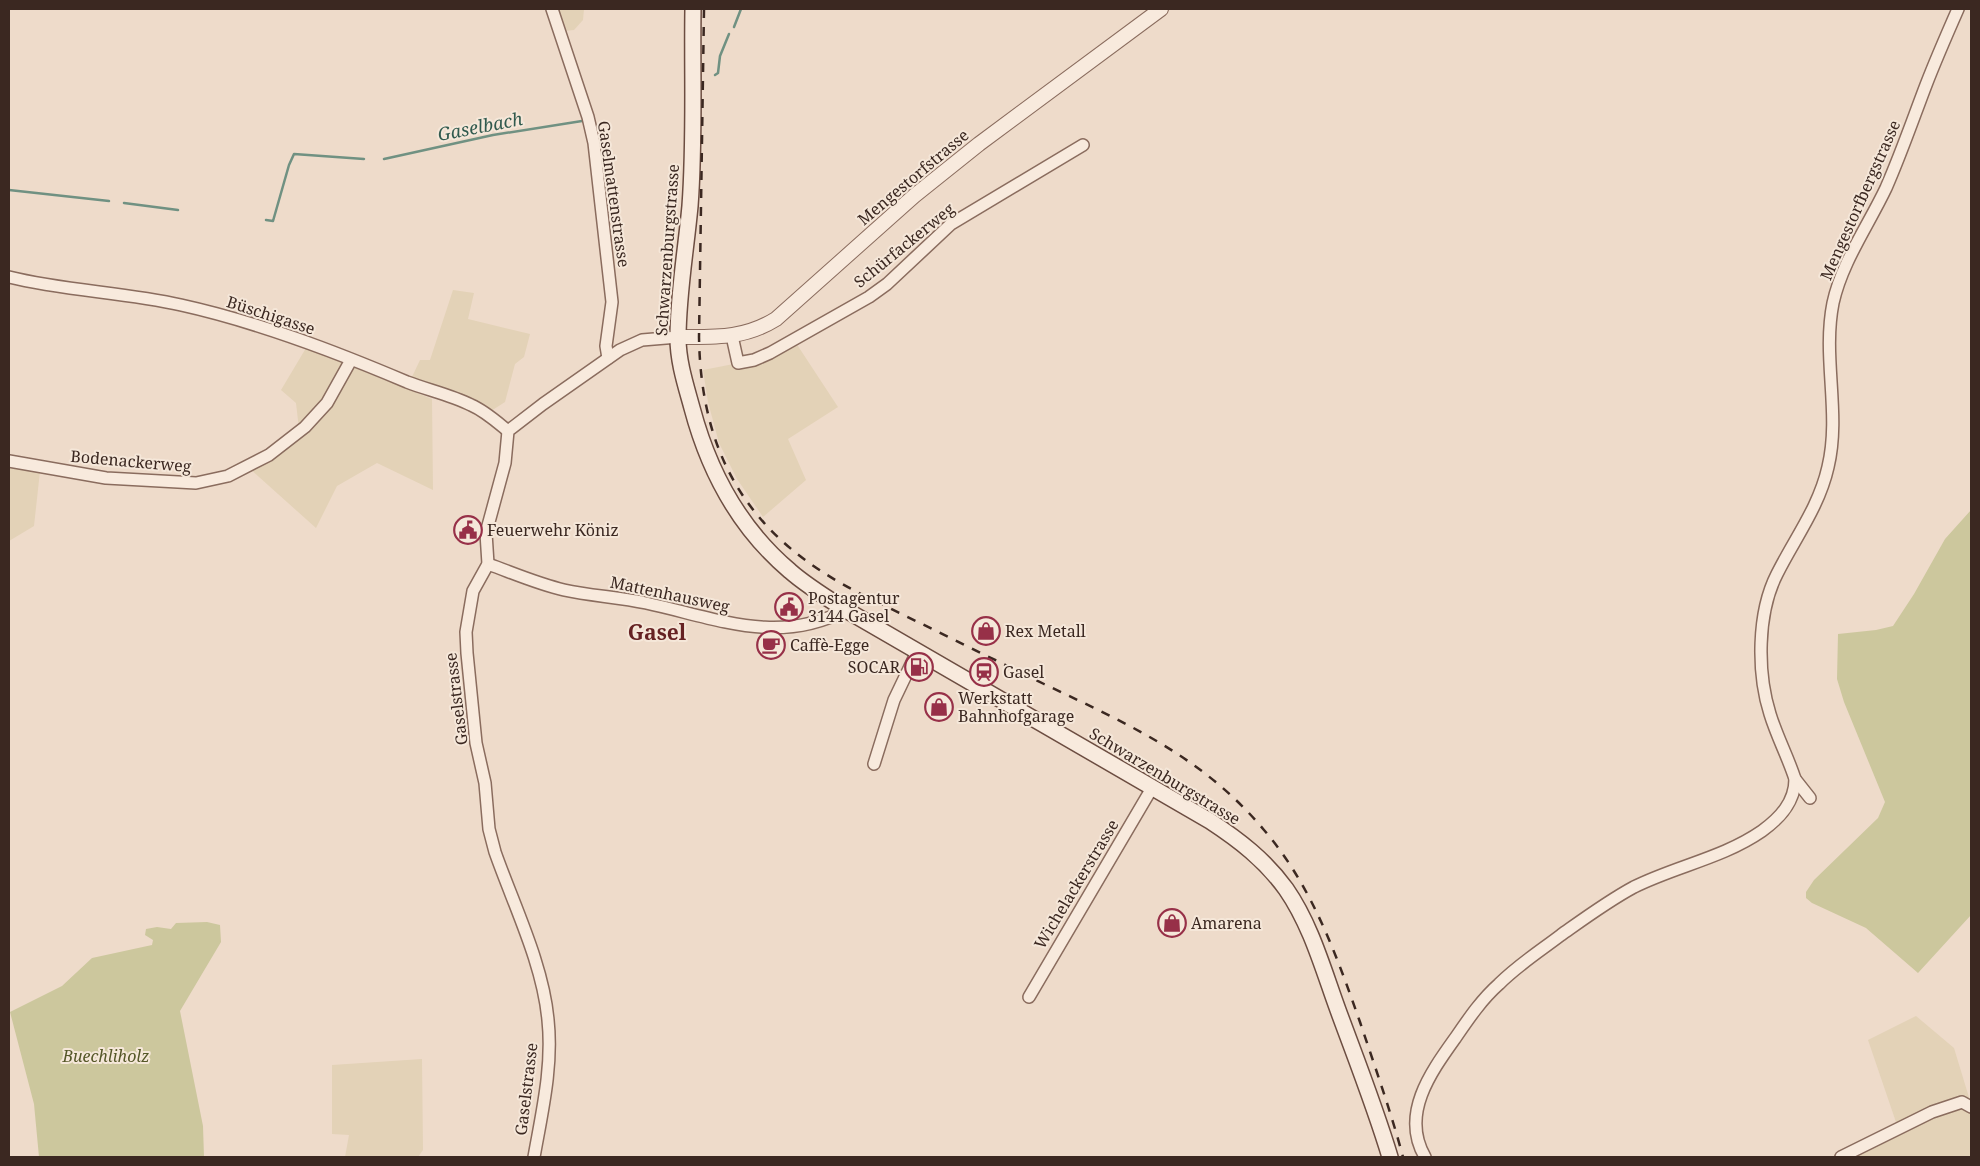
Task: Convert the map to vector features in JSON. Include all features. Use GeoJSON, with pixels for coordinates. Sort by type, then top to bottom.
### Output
{"type":"FeatureCollection","features":[{"type":"Feature","properties":{"kind":"main road","name":"Schwarzenburgstrasse"},"geometry":{"type":"LineString","coordinates":[[693,9],[690,205],[678,337],[681,364],[698,429],[712,468],[729,502],[742,521],[777,560],[812,588],[917,652],[1210,821],[1241,842],[1266,865],[1289,894],[1312,939],[1390,1157]]}},
{"type":"Feature","properties":{"kind":"street","name":"Gaselmattenstrasse"},"geometry":{"type":"LineString","coordinates":[[552,9],[588,117],[594,143],[612,302],[606,346],[608,358]]}},
{"type":"Feature","properties":{"kind":"street","name":"Mengestorfstrasse"},"geometry":{"type":"LineString","coordinates":[[678,337],[732,336],[757,330],[776,319],[914,196],[978,144],[1162,9]]}},
{"type":"Feature","properties":{"kind":"street","name":"Mengestorfbergstrasse"},"geometry":{"type":"LineString","coordinates":[[1790,803],[1803,798],[1810,798],[1795,779],[1766,701],[1761,644],[1764,610],[1769,590],[1776,575],[1815,508],[1828,468],[1833,436],[1828,352],[1830,318],[1836,290],[1885,189],[1958,9]]}},
{"type":"Feature","properties":{"kind":"street","name":"Schürfackerweg"},"geometry":{"type":"LineString","coordinates":[[732,336],[738,363],[754,360],[794,340],[880,290],[950,224],[1083,145]]}},
{"type":"Feature","properties":{"kind":"street","name":"Büschigasse"},"geometry":{"type":"LineString","coordinates":[[9,277],[60,287],[124,294],[198,309],[245,322],[351,360],[431,392],[471,404],[508,431]]}},
{"type":"Feature","properties":{"kind":"street"},"geometry":{"type":"LineString","coordinates":[[488,564],[486,533],[505,463],[508,431],[608,358],[638,341],[678,337]]}},
{"type":"Feature","properties":{"kind":"street","name":"Bodenackerweg"},"geometry":{"type":"LineString","coordinates":[[9,461],[106,478],[196,483],[228,476],[269,455],[305,427],[327,403],[351,360]]}},
{"type":"Feature","properties":{"kind":"street","name":"Mattenhausweg"},"geometry":{"type":"LineString","coordinates":[[488,564],[561,589],[648,604],[714,621],[747,627],[771,628],[804,625],[830,619],[846,610]]}},
{"type":"Feature","properties":{"kind":"street","name":"Gaselstrasse"},"geometry":{"type":"LineString","coordinates":[[488,564],[476,583],[472,595],[466,632],[466,654],[475,731],[485,783],[489,829],[495,852],[543,988],[548,1020],[549,1050],[546,1089],[534,1157]]}},
{"type":"Feature","properties":{"kind":"street"},"geometry":{"type":"LineString","coordinates":[[874,764],[894,700],[917,652]]}},
{"type":"Feature","properties":{"kind":"street"},"geometry":{"type":"LineString","coordinates":[[1425,1157],[1418,1139],[1416,1124],[1417,1109],[1422,1090],[1462,1027],[1498,984],[1532,956],[1618,896],[1651,879],[1730,849],[1748,840],[1775,821],[1790,803],[1795,788],[1795,779]]}},
{"type":"Feature","properties":{"kind":"street","name":"Wichelackerstrasse"},"geometry":{"type":"LineString","coordinates":[[1028,997],[1152,788]]}},
{"type":"Feature","properties":{"kind":"street"},"geometry":{"type":"LineString","coordinates":[[1841,1157],[1932,1112],[1962,1102],[1971,1107]]}},
{"type":"Feature","properties":{"kind":"shaded area"},"geometry":{"type":"Polygon","coordinates":[[[556,9],[584,9],[583,20],[574,30],[564,31],[556,9]]]}},
{"type":"Feature","properties":{"kind":"shaded area"},"geometry":{"type":"Polygon","coordinates":[[[453,290],[474,293],[468,319],[530,334],[524,357],[515,364],[505,402],[491,411],[411,379],[420,360],[430,360],[453,290]]]}},
{"type":"Feature","properties":{"kind":"shaded area"},"geometry":{"type":"Polygon","coordinates":[[[794,340],[838,407],[788,439],[806,480],[763,517],[737,479],[719,443],[708,402],[703,370],[754,360],[794,340]]]}},
{"type":"Feature","properties":{"kind":"shaded area"},"geometry":{"type":"Polygon","coordinates":[[[306,348],[432,399],[433,490],[377,463],[337,486],[316,528],[250,469],[299,429],[296,403],[281,390],[306,348]]]}},
{"type":"Feature","properties":{"kind":"shaded area"},"geometry":{"type":"Polygon","coordinates":[[[9,463],[40,471],[34,526],[9,541],[9,463]]]}},
{"type":"Feature","properties":{"kind":"shaded area"},"geometry":{"type":"Polygon","coordinates":[[[1916,1016],[1954,1048],[1971,1104],[1971,1157],[1843,1157],[1898,1128],[1868,1040],[1916,1016]]]}},
{"type":"Feature","properties":{"kind":"shaded area"},"geometry":{"type":"Polygon","coordinates":[[[422,1059],[423,1150],[418,1157],[345,1157],[349,1135],[332,1134],[332,1065],[422,1059]]]}},
{"type":"Feature","properties":{"kind":"green space"},"geometry":{"type":"Polygon","coordinates":[[[1971,510],[1971,915],[1918,973],[1866,928],[1812,903],[1806,898],[1806,892],[1814,880],[1878,818],[1885,802],[1844,702],[1837,679],[1838,634],[1876,630],[1893,626],[1914,594],[1945,539],[1971,510]]]}},
{"type":"Feature","properties":{"kind":"green space","name":"Buechliholz"},"geometry":{"type":"Polygon","coordinates":[[[207,922],[220,925],[221,942],[180,1011],[203,1126],[204,1157],[39,1157],[34,1104],[10,1012],[62,986],[92,958],[152,945],[153,940],[145,935],[146,929],[157,927],[171,929],[176,923],[207,922]]]}},
{"type":"Feature","properties":{"kind":"waterway","name":"Gaselbach"},"geometry":{"type":"LineString","coordinates":[[734,27],[741,9]]}},
{"type":"Feature","properties":{"kind":"waterway","name":"Gaselbach"},"geometry":{"type":"LineString","coordinates":[[715,75],[718,73],[720,56],[729,34]]}},
{"type":"Feature","properties":{"kind":"waterway","name":"Gaselbach"},"geometry":{"type":"LineString","coordinates":[[384,159],[493,135],[582,121]]}},
{"type":"Feature","properties":{"kind":"waterway","name":"Gaselbach"},"geometry":{"type":"LineString","coordinates":[[266,220],[273,221],[294,154],[364,159]]}},
{"type":"Feature","properties":{"kind":"waterway","name":"Gaselbach"},"geometry":{"type":"LineString","coordinates":[[9,190],[109,201]]}},
{"type":"Feature","properties":{"kind":"waterway","name":"Gaselbach"},"geometry":{"type":"LineString","coordinates":[[124,203],[178,210]]}},
{"type":"Feature","properties":{"kind":"railway"},"geometry":{"type":"LineString","coordinates":[[704,9],[699,337],[702,381],[710,421],[722,458],[740,491],[762,521],[790,548],[823,572],[861,594],[1105,713],[1163,745],[1190,762],[1240,804],[1281,852],[1296,874],[1321,922],[1342,971],[1360,1022],[1403,1157]]}},
{"type":"Feature","properties":{"kind":"place","name":"Feuerwehr Köniz"},"geometry":{"type":"Point","coordinates":[468,530]}},
{"type":"Feature","properties":{"kind":"place","name":"Postagentur 3144 Gasel"},"geometry":{"type":"Point","coordinates":[789,607]}},
{"type":"Feature","properties":{"kind":"place","name":"Rex Metall"},"geometry":{"type":"Point","coordinates":[986,631]}},
{"type":"Feature","properties":{"kind":"place","name":"Caffè-Egge"},"geometry":{"type":"Point","coordinates":[771,645]}},
{"type":"Feature","properties":{"kind":"place","name":"SOCAR"},"geometry":{"type":"Point","coordinates":[919,667]}},
{"type":"Feature","properties":{"kind":"place","name":"Gasel"},"geometry":{"type":"Point","coordinates":[984,672]}},
{"type":"Feature","properties":{"kind":"place","name":"Werkstatt Bahnhofgarage"},"geometry":{"type":"Point","coordinates":[939,707]}},
{"type":"Feature","properties":{"kind":"place","name":"Amarena"},"geometry":{"type":"Point","coordinates":[1172,923]}},
{"type":"Feature","properties":{"kind":"district","name":"Gasel"},"geometry":{"type":"Point","coordinates":[657,632]}}]}
